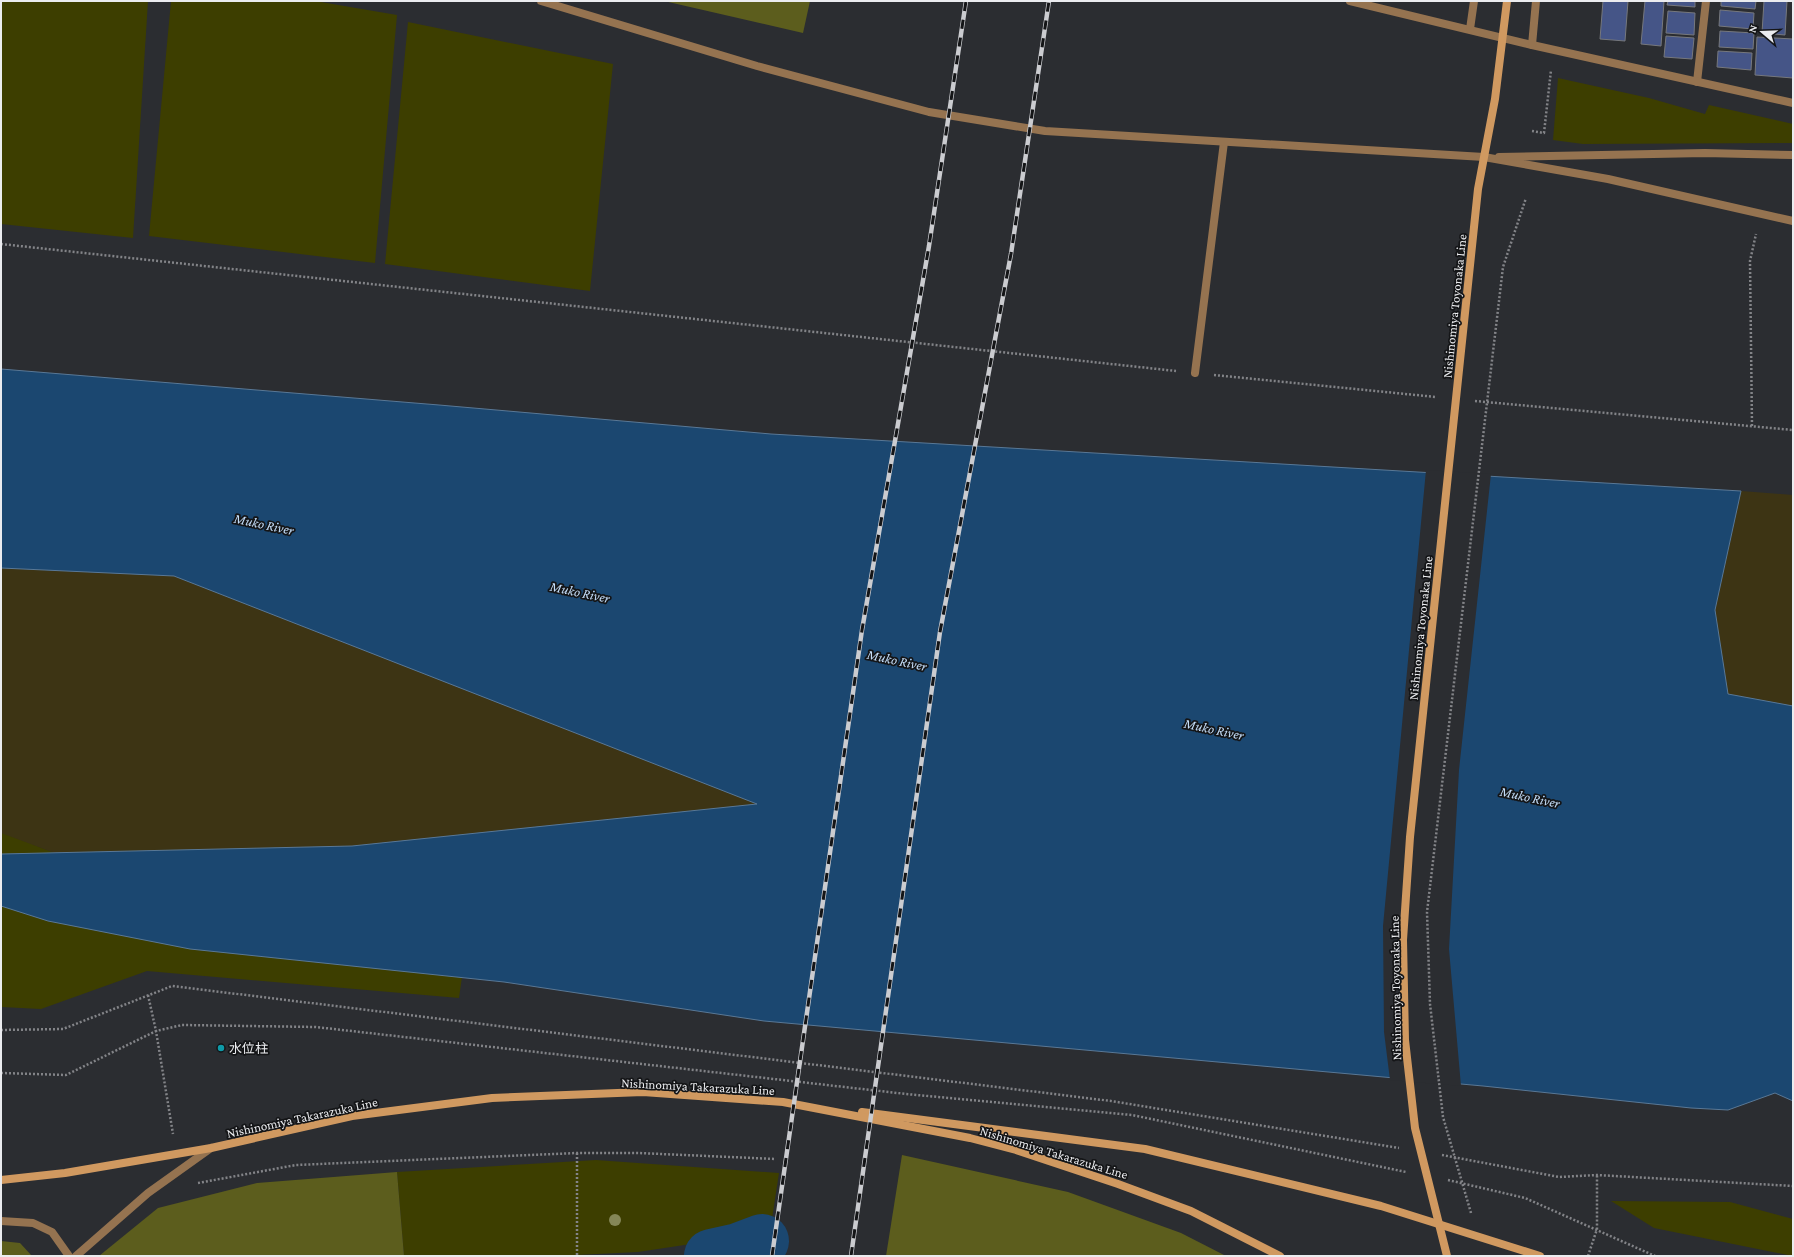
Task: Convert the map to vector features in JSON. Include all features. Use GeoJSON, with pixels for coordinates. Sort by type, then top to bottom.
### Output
{"type":"FeatureCollection","features":[{"type":"Feature","properties":{"kind":"main road","name":"Nishinomiya Toyonaka Line"},"geometry":{"type":"LineString","coordinates":[[1447,1256],[1415,1128],[1405,1040],[1403,940],[1410,837],[1478,189],[1495,100],[1507,1]]}},
{"type":"Feature","properties":{"kind":"main road","name":"Nishinomiya Takarazuka Line"},"geometry":{"type":"LineString","coordinates":[[1,1180],[65,1173],[211,1148],[352,1116],[492,1098],[643,1092],[783,1102],[970,1138],[1016,1150],[1118,1184],[1192,1211],[1280,1256]]}},
{"type":"Feature","properties":{"kind":"main road"},"geometry":{"type":"LineString","coordinates":[[783,1102],[1145,1149],[1381,1206],[1540,1256]]}},
{"type":"Feature","properties":{"kind":"street"},"geometry":{"type":"LineString","coordinates":[[542,1],[757,66],[928,112],[1045,131],[1484,157],[1706,153],[1793,155]]}},
{"type":"Feature","properties":{"kind":"street"},"geometry":{"type":"LineString","coordinates":[[1350,1],[1532,45],[1793,103]]}},
{"type":"Feature","properties":{"kind":"street"},"geometry":{"type":"LineString","coordinates":[[1470,29],[1474,1]]}},
{"type":"Feature","properties":{"kind":"street"},"geometry":{"type":"LineString","coordinates":[[1532,45],[1536,1]]}},
{"type":"Feature","properties":{"kind":"street"},"geometry":{"type":"LineString","coordinates":[[1697,82],[1706,1]]}},
{"type":"Feature","properties":{"kind":"street"},"geometry":{"type":"LineString","coordinates":[[1195,373],[1224,142]]}},
{"type":"Feature","properties":{"kind":"street"},"geometry":{"type":"LineString","coordinates":[[1484,157],[1608,179],[1793,221]]}},
{"type":"Feature","properties":{"kind":"street"},"geometry":{"type":"LineString","coordinates":[[76,1256],[148,1193],[211,1148]]}},
{"type":"Feature","properties":{"kind":"street"},"geometry":{"type":"LineString","coordinates":[[1,1220],[33,1223],[52,1232],[69,1256]]}},
{"type":"Feature","properties":{"kind":"path"},"geometry":{"type":"LineString","coordinates":[[1532,131],[1544,133],[1554,50]]}},
{"type":"Feature","properties":{"kind":"path"},"geometry":{"type":"LineString","coordinates":[[1472,1217],[1443,1117],[1430,1004],[1428,912],[1503,267],[1526,198]]}},
{"type":"Feature","properties":{"kind":"path"},"geometry":{"type":"LineString","coordinates":[[1752,426],[1750,261],[1760,214]]}},
{"type":"Feature","properties":{"kind":"path"},"geometry":{"type":"LineString","coordinates":[[1,244],[1195,373],[1443,398]]}},
{"type":"Feature","properties":{"kind":"path"},"geometry":{"type":"LineString","coordinates":[[1467,400],[1793,430]]}},
{"type":"Feature","properties":{"kind":"path"},"geometry":{"type":"LineString","coordinates":[[1,1030],[63,1029],[172,986],[1111,1101],[1400,1148]]}},
{"type":"Feature","properties":{"kind":"path"},"geometry":{"type":"LineString","coordinates":[[148,995],[156,1031],[173,1138]]}},
{"type":"Feature","properties":{"kind":"path"},"geometry":{"type":"LineString","coordinates":[[577,1153],[577,1256]]}},
{"type":"Feature","properties":{"kind":"path"},"geometry":{"type":"LineString","coordinates":[[194,1184],[296,1165],[577,1153],[638,1153],[776,1159]]}},
{"type":"Feature","properties":{"kind":"path"},"geometry":{"type":"LineString","coordinates":[[1438,1155],[1559,1177],[1597,1175],[1793,1186]]}},
{"type":"Feature","properties":{"kind":"path"},"geometry":{"type":"LineString","coordinates":[[1588,1256],[1597,1229],[1597,1175]]}},
{"type":"Feature","properties":{"kind":"shaded area"},"geometry":{"type":"Polygon","coordinates":[[[1,1],[148,1],[133,238],[1,224],[1,1]]]}},
{"type":"Feature","properties":{"kind":"shaded area"},"geometry":{"type":"Polygon","coordinates":[[[171,1],[315,1],[397,15],[375,263],[149,236],[171,1]]]}},
{"type":"Feature","properties":{"kind":"shaded area"},"geometry":{"type":"Polygon","coordinates":[[[664,1],[810,1],[803,33],[664,1]]]}},
{"type":"Feature","properties":{"kind":"shaded area"},"geometry":{"type":"Polygon","coordinates":[[[408,22],[613,64],[590,291],[385,264],[408,22]]]}},
{"type":"Feature","properties":{"kind":"shaded area"},"geometry":{"type":"Polygon","coordinates":[[[1558,78],[1649,98],[1705,114],[1709,105],[1793,124],[1793,143],[1583,144],[1553,140],[1558,78]]]}},
{"type":"Feature","properties":{"kind":"shaded area"},"geometry":{"type":"Polygon","coordinates":[[[1,832],[55,853],[1,854],[1,832]]]}},
{"type":"Feature","properties":{"kind":"shaded area"},"geometry":{"type":"Polygon","coordinates":[[[1,906],[48,921],[462,977],[459,998],[147,971],[41,1009],[1,1007],[1,906]]]}},
{"type":"Feature","properties":{"kind":"shaded area"},"geometry":{"type":"Polygon","coordinates":[[[902,1155],[1068,1192],[1181,1233],[1226,1256],[886,1256],[902,1155]]]}},
{"type":"Feature","properties":{"kind":"shaded area"},"geometry":{"type":"Polygon","coordinates":[[[596,1160],[779,1173],[770,1232],[638,1252],[557,1256],[404,1256],[397,1172],[596,1160]]]}},
{"type":"Feature","properties":{"kind":"shaded area"},"geometry":{"type":"Polygon","coordinates":[[[397,1172],[404,1256],[99,1256],[158,1208],[257,1183],[397,1172]]]}},
{"type":"Feature","properties":{"kind":"shaded area"},"geometry":{"type":"Polygon","coordinates":[[[1611,1201],[1730,1202],[1793,1219],[1793,1256],[1654,1228],[1611,1201]]]}},
{"type":"Feature","properties":{"kind":"shaded area"},"geometry":{"type":"Polygon","coordinates":[[[1,1241],[20,1243],[32,1256],[1,1256],[1,1241]]]}},
{"type":"Feature","properties":{"kind":"sand"},"geometry":{"type":"Polygon","coordinates":[[[1741,491],[1793,495],[1793,706],[1728,694],[1715,610],[1741,491]]]}},
{"type":"Feature","properties":{"kind":"sand"},"geometry":{"type":"Polygon","coordinates":[[[1,568],[174,576],[758,804],[352,846],[55,853],[1,833],[1,568]]]}},
{"type":"Feature","properties":{"kind":"water","name":"Muko River"},"geometry":{"type":"Polygon","coordinates":[[[1,369],[771,434],[1741,491],[1715,610],[1728,694],[1793,706],[1793,1101],[1775,1093],[1728,1110],[1691,1108],[1483,1086],[764,1021],[504,982],[190,949],[48,921],[1,906],[1,854],[352,846],[757,804],[174,576],[1,568],[1,369]]]}},
{"type":"Feature","properties":{"kind":"pier"},"geometry":{"type":"Polygon","coordinates":[[[1426,470],[1491,474],[1459,770],[1449,949],[1461,1086],[1390,1080],[1384,1032],[1383,926],[1426,470]]]}},
{"type":"Feature","properties":{"kind":"building"},"geometry":{"type":"Polygon","coordinates":[[[1603,1],[1628,1],[1625,41],[1600,39],[1603,1]]]}},
{"type":"Feature","properties":{"kind":"building"},"geometry":{"type":"Polygon","coordinates":[[[1645,1],[1664,1],[1661,46],[1641,44],[1645,1]]]}},
{"type":"Feature","properties":{"kind":"building"},"geometry":{"type":"Polygon","coordinates":[[[1668,1],[1695,1],[1695,7],[1667,5],[1668,1]]]}},
{"type":"Feature","properties":{"kind":"building"},"geometry":{"type":"Polygon","coordinates":[[[1721,1],[1756,1],[1755,9],[1721,6],[1721,1]]]}},
{"type":"Feature","properties":{"kind":"building"},"geometry":{"type":"Polygon","coordinates":[[[1764,1],[1787,1],[1785,35],[1762,33],[1764,1]]]}},
{"type":"Feature","properties":{"kind":"building"},"geometry":{"type":"Polygon","coordinates":[[[1720,10],[1754,13],[1753,29],[1719,26],[1720,10]]]}},
{"type":"Feature","properties":{"kind":"building"},"geometry":{"type":"Polygon","coordinates":[[[1668,11],[1695,13],[1694,35],[1666,33],[1668,11]]]}},
{"type":"Feature","properties":{"kind":"building"},"geometry":{"type":"Polygon","coordinates":[[[1720,31],[1754,33],[1753,49],[1719,47],[1720,31]]]}},
{"type":"Feature","properties":{"kind":"building"},"geometry":{"type":"Polygon","coordinates":[[[1666,36],[1694,38],[1692,59],[1664,57],[1666,36]]]}},
{"type":"Feature","properties":{"kind":"building"},"geometry":{"type":"Polygon","coordinates":[[[1757,37],[1793,39],[1793,78],[1755,75],[1757,37]]]}},
{"type":"Feature","properties":{"kind":"building"},"geometry":{"type":"Polygon","coordinates":[[[1718,51],[1752,53],[1751,70],[1717,67],[1718,51]]]}},
{"type":"Feature","properties":{"kind":"waterway"},"geometry":{"type":"LineString","coordinates":[[711,1256],[738,1250],[762,1241]]}},
{"type":"Feature","properties":{"kind":"railway"},"geometry":{"type":"LineString","coordinates":[[772,1256],[862,630],[929,246],[966,1]]}},
{"type":"Feature","properties":{"kind":"railway"},"geometry":{"type":"LineString","coordinates":[[851,1256],[940,632],[1011,254],[1049,1]]}},
{"type":"Feature","properties":{"kind":"place","name":"水位柱"},"geometry":{"type":"Point","coordinates":[221,1048]}}]}
